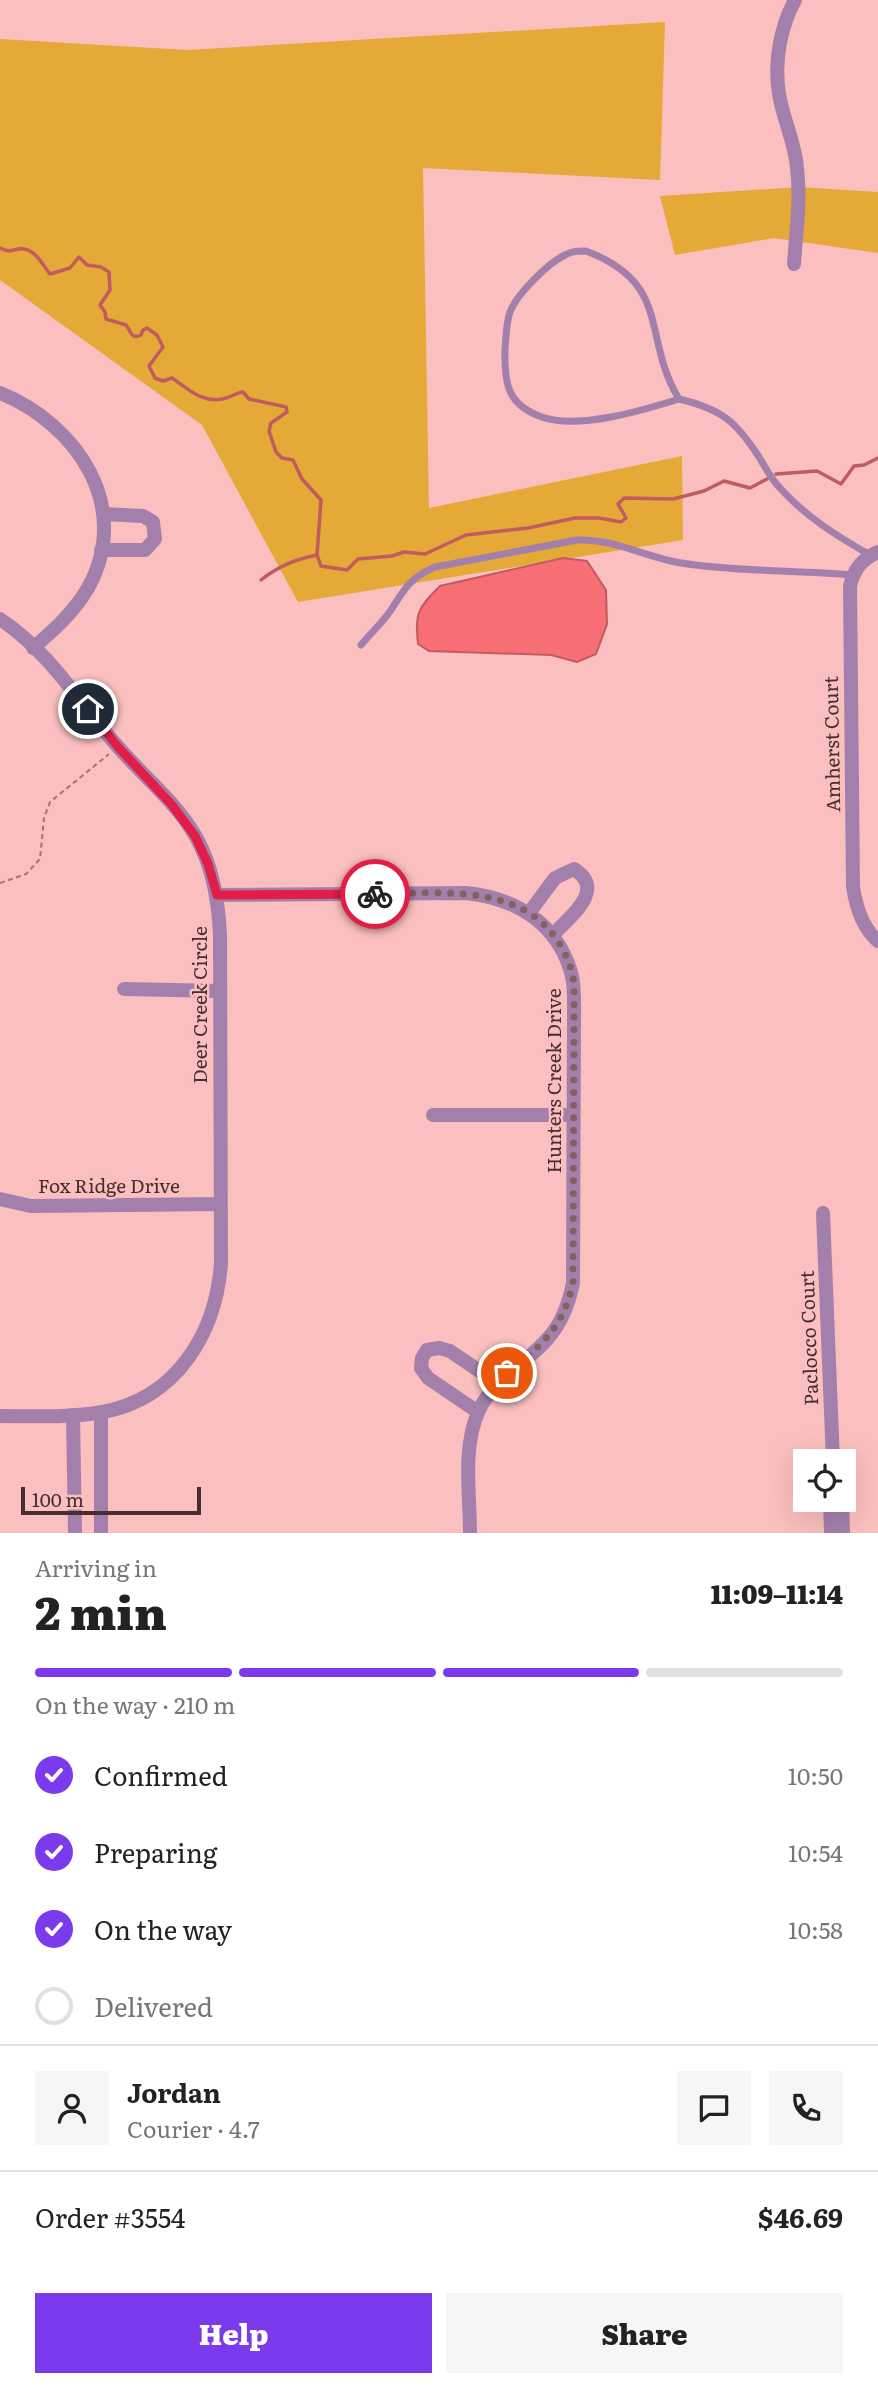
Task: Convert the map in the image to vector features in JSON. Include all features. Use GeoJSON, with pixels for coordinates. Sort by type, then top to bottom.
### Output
{"type":"FeatureCollection","features":[{"type":"Feature","properties":{"kind":"street"},"geometry":{"type":"LineString","coordinates":[[793,264],[800,192],[794,148],[779,96],[777,62],[786,18],[795,0]]}},
{"type":"Feature","properties":{"kind":"street"},"geometry":{"type":"LineString","coordinates":[[0,393],[34,411],[67,438],[89,470],[103,514],[101,550],[94,576],[80,601],[62,622],[33,648]]}},
{"type":"Feature","properties":{"kind":"street"},"geometry":{"type":"LineString","coordinates":[[101,550],[145,550],[155,539],[153,522],[143,516],[103,514]]}},
{"type":"Feature","properties":{"kind":"street"},"geometry":{"type":"LineString","coordinates":[[852,575],[857,567],[874,554]]}},
{"type":"Feature","properties":{"kind":"street","name":"Amherst Court"},"geometry":{"type":"LineString","coordinates":[[852,575],[850,637],[853,887],[858,911],[872,936],[878,941]]}},
{"type":"Feature","properties":{"kind":"street","name":"Deer Creek Circle"},"geometry":{"type":"LineString","coordinates":[[0,619],[33,648],[73,691],[118,747],[172,805],[195,836],[208,864],[217,895],[220,934],[219,1285],[213,1312],[200,1341],[181,1367],[156,1389],[127,1405],[101,1412],[73,1415],[0,1416]]}},
{"type":"Feature","properties":{"kind":"street"},"geometry":{"type":"LineString","coordinates":[[529,913],[555,878],[574,869],[584,875],[589,886],[586,899],[553,936]]}},
{"type":"Feature","properties":{"kind":"street","name":"Hunters Creek Drive"},"geometry":{"type":"LineString","coordinates":[[217,895],[487,895],[516,905],[538,919],[553,936],[572,974],[575,1268],[570,1298],[561,1319],[548,1338],[497,1383],[478,1412],[469,1449],[470,1533]]}},
{"type":"Feature","properties":{"kind":"street"},"geometry":{"type":"LineString","coordinates":[[124,989],[220,991]]}},
{"type":"Feature","properties":{"kind":"street"},"geometry":{"type":"LineString","coordinates":[[433,1115],[573,1115]]}},
{"type":"Feature","properties":{"kind":"street","name":"Fox Ridge Drive"},"geometry":{"type":"LineString","coordinates":[[0,1199],[31,1206],[220,1204]]}},
{"type":"Feature","properties":{"kind":"street","name":"Paclocco Court"},"geometry":{"type":"LineString","coordinates":[[823,1213],[833,1449]]}},
{"type":"Feature","properties":{"kind":"street"},"geometry":{"type":"LineString","coordinates":[[478,1412],[428,1378],[421,1368],[422,1358],[427,1350],[439,1348],[450,1351],[497,1383]]}},
{"type":"Feature","properties":{"kind":"street"},"geometry":{"type":"LineString","coordinates":[[101,1412],[101,1533]]}},
{"type":"Feature","properties":{"kind":"street"},"geometry":{"type":"LineString","coordinates":[[73,1415],[75,1533]]}},
{"type":"Feature","properties":{"kind":"street"},"geometry":{"type":"LineString","coordinates":[[830,1512],[831,1533]]}},
{"type":"Feature","properties":{"kind":"street"},"geometry":{"type":"LineString","coordinates":[[842,1512],[843,1533]]}},
{"type":"Feature","properties":{"kind":"lane"},"geometry":{"type":"LineString","coordinates":[[679,398],[663,367],[653,315],[645,296],[617,267],[586,251],[573,251],[553,263],[520,293],[510,312],[504,372],[510,394],[523,408],[545,418],[583,419],[605,418],[642,410],[679,398],[697,403],[733,422],[777,485],[797,506],[829,531],[874,554]]}},
{"type":"Feature","properties":{"kind":"lane"},"geometry":{"type":"LineString","coordinates":[[361,645],[390,611],[401,591],[418,575],[435,567],[577,540],[597,539],[678,563],[852,575]]}},
{"type":"Feature","properties":{"kind":"path"},"geometry":{"type":"LineString","coordinates":[[0,883],[26,874],[40,859],[44,818],[50,802],[118,747]]}},
{"type":"Feature","properties":{"kind":"shaded area"},"geometry":{"type":"Polygon","coordinates":[[[665,22],[660,180],[423,168],[429,508],[682,456],[683,540],[298,602],[202,425],[0,280],[0,39],[187,50],[665,22]]]}},
{"type":"Feature","properties":{"kind":"shaded area"},"geometry":{"type":"Polygon","coordinates":[[[799,187],[878,192],[878,253],[774,238],[675,255],[660,196],[799,187]]]}},
{"type":"Feature","properties":{"kind":"shaded area"},"geometry":{"type":"Polygon","coordinates":[[[563,558],[587,561],[606,590],[607,624],[596,654],[577,662],[551,655],[429,651],[418,644],[419,612],[440,586],[563,558]]]}},
{"type":"Feature","properties":{"kind":"waterway"},"geometry":{"type":"LineString","coordinates":[[0,248],[7,251],[29,251],[50,274],[70,268],[79,257],[87,265],[101,267],[109,272],[110,290],[100,305],[106,319],[126,325],[135,336],[141,335],[147,328],[157,335],[163,347],[149,366],[155,378],[163,381],[172,378],[208,399],[215,400],[243,392],[249,399],[286,407],[287,412],[271,423],[269,431],[276,452],[282,458],[293,460],[302,479],[321,500],[317,555],[321,566],[347,570],[358,559],[392,556],[404,552],[425,554],[466,535],[528,528],[575,518],[621,522],[626,518],[618,504],[624,498],[673,499],[704,491],[724,481],[750,488],[767,479]]}},
{"type":"Feature","properties":{"kind":"waterway"},"geometry":{"type":"LineString","coordinates":[[776,474],[817,471],[841,484],[854,466],[864,465],[878,458]]}},
{"type":"Feature","properties":{"kind":"waterway"},"geometry":{"type":"LineString","coordinates":[[261,580],[287,564],[317,555]]}},
{"type":"Feature","properties":{"kind":"way so far"},"geometry":{"type":"LineString","coordinates":[[375,894],[466,893],[487,895],[516,905],[538,919],[557,941],[572,974],[573,1283],[566,1309],[555,1329],[540,1346],[507,1373]]}},
{"type":"Feature","properties":{"kind":"route"},"geometry":{"type":"LineString","coordinates":[[88,709],[118,747],[172,805],[195,836],[208,864],[217,895],[375,894]]}}]}
